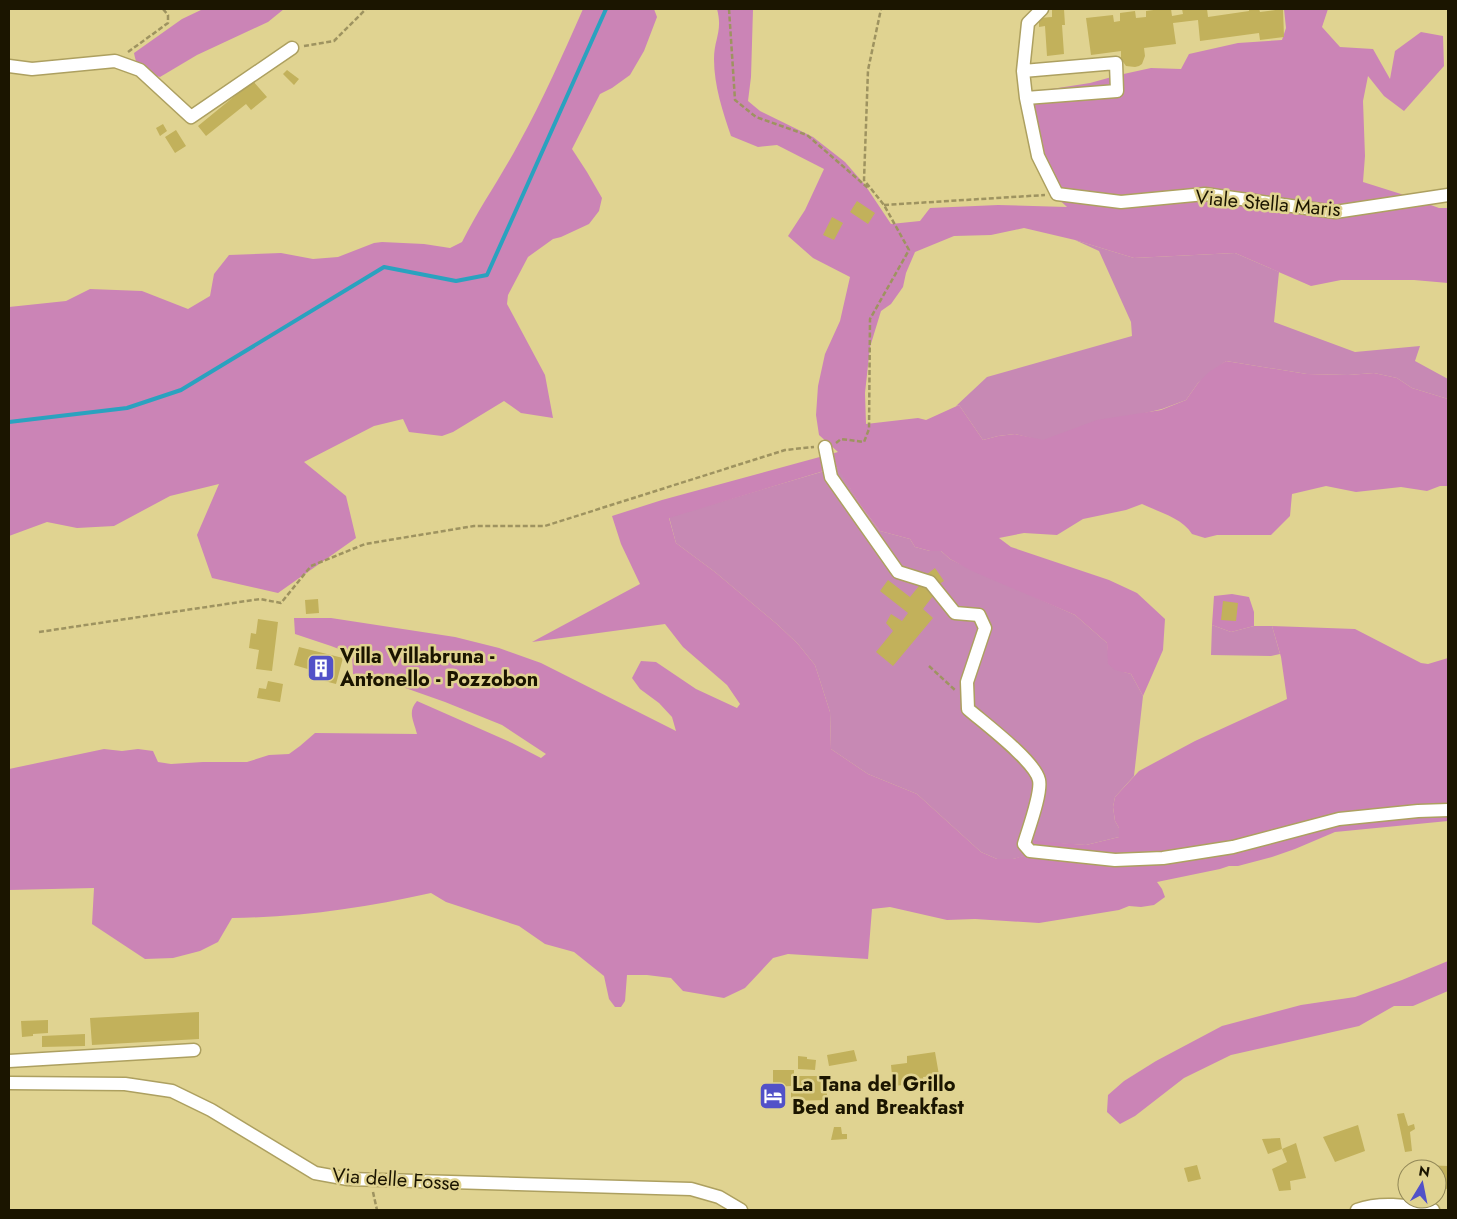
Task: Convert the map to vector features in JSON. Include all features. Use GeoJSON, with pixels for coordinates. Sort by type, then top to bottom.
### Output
{"type":"FeatureCollection","features":[{"type":"Feature","properties":{"kind":"street"},"geometry":{"type":"LineString","coordinates":[[1042,9],[1028,23],[1023,71],[1026,98],[1038,156],[1058,194]]}},
{"type":"Feature","properties":{"kind":"street"},"geometry":{"type":"LineString","coordinates":[[9,66],[32,69],[115,61],[140,70],[191,117],[292,48]]}},
{"type":"Feature","properties":{"kind":"street"},"geometry":{"type":"LineString","coordinates":[[1023,71],[1116,63],[1117,91],[1026,98]]}},
{"type":"Feature","properties":{"kind":"street","name":"Viale Stella Maris"},"geometry":{"type":"LineString","coordinates":[[1058,194],[1121,202],[1205,194],[1335,212],[1448,195]]}},
{"type":"Feature","properties":{"kind":"street"},"geometry":{"type":"LineString","coordinates":[[825,446],[831,477],[898,572],[930,582],[955,613],[979,615],[985,628],[967,682],[968,709],[1030,764],[1039,780],[1037,798],[1024,844],[1030,851],[1115,860],[1163,858],[1233,847],[1339,819],[1418,810],[1448,810]]}},
{"type":"Feature","properties":{"kind":"street"},"geometry":{"type":"LineString","coordinates":[[9,1061],[194,1050]]}},
{"type":"Feature","properties":{"kind":"street","name":"Via delle Fosse"},"geometry":{"type":"LineString","coordinates":[[9,1084],[125,1084],[172,1091],[211,1110],[315,1172],[348,1179],[691,1189],[719,1197],[741,1210]]}},
{"type":"Feature","properties":{"kind":"street"},"geometry":{"type":"LineString","coordinates":[[1357,1210],[1380,1204],[1433,1210]]}},
{"type":"Feature","properties":{"kind":"path"},"geometry":{"type":"LineString","coordinates":[[115,61],[168,23],[168,15],[162,9]]}},
{"type":"Feature","properties":{"kind":"path"},"geometry":{"type":"LineString","coordinates":[[292,48],[334,41],[366,9]]}},
{"type":"Feature","properties":{"kind":"path"},"geometry":{"type":"LineString","coordinates":[[728,9],[735,100],[756,116],[807,135],[865,185],[884,205]]}},
{"type":"Feature","properties":{"kind":"path"},"geometry":{"type":"LineString","coordinates":[[39,632],[260,599],[281,603],[311,566],[365,544],[474,526],[546,526],[786,450],[833,446],[841,439],[864,442],[869,429],[870,318],[909,250],[884,205],[864,180],[868,70],[881,9]]}},
{"type":"Feature","properties":{"kind":"path"},"geometry":{"type":"LineString","coordinates":[[884,205],[1058,194]]}},
{"type":"Feature","properties":{"kind":"path"},"geometry":{"type":"LineString","coordinates":[[928,666],[968,702]]}},
{"type":"Feature","properties":{"kind":"path"},"geometry":{"type":"LineString","coordinates":[[370,1181],[377,1210]]}},
{"type":"Feature","properties":{"kind":"shaded area"},"geometry":{"type":"Polygon","coordinates":[[[203,9],[284,9],[268,22],[197,55],[160,77],[146,72],[139,67],[134,53],[182,19],[203,9]]]}},
{"type":"Feature","properties":{"kind":"shaded area"},"geometry":{"type":"Polygon","coordinates":[[[583,9],[654,9],[657,17],[644,51],[630,75],[600,94],[572,149],[602,198],[599,211],[589,224],[553,239],[528,257],[508,295],[507,304],[545,375],[553,418],[521,413],[504,401],[453,432],[442,436],[409,432],[403,419],[374,426],[304,462],[346,496],[356,538],[278,593],[212,578],[197,535],[219,484],[170,496],[114,526],[77,528],[47,522],[9,536],[9,307],[66,301],[90,289],[142,291],[188,309],[210,296],[214,274],[229,255],[281,253],[313,259],[338,257],[374,243],[382,242],[424,244],[450,248],[462,242],[528,127],[583,9]]]}},
{"type":"Feature","properties":{"kind":"shaded area"},"geometry":{"type":"Polygon","coordinates":[[[717,9],[753,9],[751,77],[748,101],[760,111],[813,137],[845,162],[865,185],[891,224],[920,221],[930,208],[998,205],[1067,207],[1051,192],[1028,108],[1045,90],[1090,83],[1151,68],[1181,69],[1189,54],[1238,43],[1282,40],[1286,28],[1284,9],[1328,9],[1322,27],[1340,47],[1373,49],[1390,79],[1395,51],[1421,32],[1443,36],[1444,66],[1404,111],[1384,96],[1368,76],[1363,101],[1365,156],[1363,182],[1439,208],[1448,208],[1448,283],[1414,280],[1341,280],[1311,286],[1235,253],[1134,258],[1075,240],[1024,228],[991,235],[954,236],[915,252],[906,273],[903,287],[891,304],[881,311],[870,347],[865,393],[866,424],[918,418],[926,420],[959,405],[983,440],[1015,434],[1043,440],[1097,420],[1161,410],[1186,400],[1198,383],[1209,372],[1226,361],[1307,374],[1348,375],[1374,373],[1397,378],[1412,388],[1448,399],[1448,486],[1440,486],[1427,491],[1401,487],[1356,492],[1326,486],[1292,494],[1290,516],[1271,535],[1217,535],[1205,538],[1192,534],[1188,528],[1176,520],[1142,504],[1126,510],[1083,519],[1057,535],[1024,533],[999,538],[1011,547],[1109,580],[1137,593],[1165,619],[1163,650],[1143,696],[1131,674],[1115,670],[1108,664],[1107,643],[1075,615],[972,571],[950,559],[941,551],[930,551],[915,547],[910,539],[880,531],[861,506],[837,467],[669,518],[676,543],[715,572],[778,625],[798,644],[815,665],[830,712],[831,749],[868,774],[917,794],[981,852],[997,859],[1013,859],[1030,854],[1144,859],[1329,824],[1448,810],[1448,821],[1335,832],[1272,857],[1238,866],[1229,866],[1157,882],[1165,897],[1154,905],[1129,906],[1119,910],[1039,923],[975,919],[947,920],[890,907],[872,909],[868,959],[788,954],[773,958],[745,988],[724,998],[683,991],[671,978],[627,975],[625,1001],[621,1007],[615,1007],[609,999],[604,976],[574,952],[545,944],[519,926],[446,902],[431,893],[333,911],[283,916],[232,918],[218,942],[200,951],[173,958],[145,959],[92,924],[94,888],[9,890],[9,769],[104,749],[153,751],[158,762],[171,764],[247,762],[269,755],[289,754],[315,733],[417,734],[412,709],[417,701],[512,743],[541,758],[546,754],[502,725],[380,679],[353,674],[352,654],[295,634],[294,618],[331,618],[455,637],[499,648],[541,663],[676,731],[672,717],[659,703],[640,689],[632,678],[641,661],[656,662],[696,689],[737,708],[740,704],[727,685],[683,647],[665,624],[532,642],[640,584],[621,544],[612,516],[662,500],[838,452],[819,435],[816,415],[818,386],[825,354],[840,321],[850,277],[813,258],[788,236],[805,210],[824,169],[777,145],[758,147],[731,136],[720,99],[714,69],[714,52],[719,29],[717,9]]]}},
{"type":"Feature","properties":{"kind":"shaded area"},"geometry":{"type":"Polygon","coordinates":[[[1075,240],[1134,258],[1235,253],[1279,272],[1274,322],[1355,352],[1420,346],[1415,361],[1448,379],[1448,399],[1412,388],[1397,378],[1374,373],[1348,375],[1307,374],[1226,361],[1198,383],[1186,400],[1162,409],[1070,431],[1043,441],[1015,434],[983,440],[959,405],[956,406],[987,377],[1132,336],[1131,322],[1099,251],[1075,240]]]}},
{"type":"Feature","properties":{"kind":"shaded area"},"geometry":{"type":"Polygon","coordinates":[[[838,467],[861,506],[880,531],[910,539],[915,547],[930,551],[941,551],[958,563],[1075,615],[1107,643],[1108,651],[1124,672],[1131,674],[1143,696],[1134,776],[1115,797],[1113,807],[1115,821],[1119,828],[1119,837],[1086,845],[1034,842],[1024,844],[1024,856],[1013,859],[997,859],[981,852],[917,794],[868,774],[831,749],[830,712],[815,665],[798,644],[778,625],[715,572],[676,543],[669,517],[838,467]]]}},
{"type":"Feature","properties":{"kind":"shaded area"},"geometry":{"type":"Polygon","coordinates":[[[1232,594],[1249,597],[1254,612],[1254,626],[1231,632],[1212,625],[1214,596],[1232,594]]]}},
{"type":"Feature","properties":{"kind":"shaded area"},"geometry":{"type":"Polygon","coordinates":[[[1212,625],[1231,632],[1254,626],[1272,626],[1280,654],[1271,656],[1211,655],[1212,625]]]}},
{"type":"Feature","properties":{"kind":"shaded area"},"geometry":{"type":"Polygon","coordinates":[[[1272,626],[1355,629],[1421,663],[1428,664],[1448,658],[1448,805],[1299,827],[1177,853],[1093,856],[1035,850],[1023,840],[1086,845],[1119,837],[1119,828],[1115,821],[1113,807],[1115,797],[1139,771],[1195,741],[1287,699],[1281,657],[1272,626]]]}},
{"type":"Feature","properties":{"kind":"shaded area"},"geometry":{"type":"Polygon","coordinates":[[[1448,961],[1448,991],[1413,1006],[1394,1006],[1359,1026],[1231,1055],[1184,1078],[1135,1116],[1120,1124],[1107,1112],[1108,1095],[1124,1081],[1156,1061],[1222,1026],[1301,1005],[1355,997],[1448,961]]]}},
{"type":"Feature","properties":{"kind":"building"},"geometry":{"type":"Polygon","coordinates":[[[1052,9],[1064,9],[1065,25],[1062,25],[1064,54],[1047,56],[1045,26],[1039,27],[1039,18],[1052,17],[1052,9]]]}},
{"type":"Feature","properties":{"kind":"building"},"geometry":{"type":"Polygon","coordinates":[[[1171,9],[1172,16],[1183,14],[1182,9],[1207,9],[1208,17],[1249,11],[1249,9],[1259,9],[1260,12],[1283,9],[1284,37],[1260,40],[1259,33],[1200,41],[1198,20],[1173,23],[1176,44],[1144,48],[1145,56],[1142,64],[1139,66],[1126,66],[1121,59],[1121,51],[1091,55],[1086,18],[1113,15],[1114,22],[1120,21],[1120,13],[1135,11],[1136,18],[1146,17],[1146,11],[1171,9]]]}},
{"type":"Feature","properties":{"kind":"building"},"geometry":{"type":"Polygon","coordinates":[[[287,70],[299,79],[294,85],[283,74],[287,70]]]}},
{"type":"Feature","properties":{"kind":"building"},"geometry":{"type":"Polygon","coordinates":[[[253,81],[267,97],[251,110],[246,104],[206,136],[198,126],[253,81]]]}},
{"type":"Feature","properties":{"kind":"building"},"geometry":{"type":"Polygon","coordinates":[[[163,124],[167,131],[160,136],[156,128],[163,124]]]}},
{"type":"Feature","properties":{"kind":"building"},"geometry":{"type":"Polygon","coordinates":[[[176,130],[186,146],[175,153],[165,137],[176,130]]]}},
{"type":"Feature","properties":{"kind":"building"},"geometry":{"type":"Polygon","coordinates":[[[857,201],[875,213],[868,224],[850,212],[857,201]]]}},
{"type":"Feature","properties":{"kind":"building"},"geometry":{"type":"Polygon","coordinates":[[[832,217],[843,223],[834,240],[823,235],[832,217]]]}},
{"type":"Feature","properties":{"kind":"building"},"geometry":{"type":"Polygon","coordinates":[[[935,568],[944,581],[936,586],[926,575],[935,568]]]}},
{"type":"Feature","properties":{"kind":"building"},"geometry":{"type":"Polygon","coordinates":[[[888,580],[910,597],[923,581],[936,592],[923,609],[933,618],[893,666],[876,652],[893,631],[886,623],[891,614],[902,621],[908,613],[880,591],[888,580]]]}},
{"type":"Feature","properties":{"kind":"building"},"geometry":{"type":"Polygon","coordinates":[[[318,599],[319,613],[306,614],[305,600],[318,599]]]}},
{"type":"Feature","properties":{"kind":"building"},"geometry":{"type":"Polygon","coordinates":[[[1223,601],[1238,603],[1236,621],[1221,620],[1223,601]]]}},
{"type":"Feature","properties":{"kind":"building"},"geometry":{"type":"Polygon","coordinates":[[[258,619],[278,622],[272,671],[256,669],[259,650],[249,648],[251,633],[256,634],[258,619]]]}},
{"type":"Feature","properties":{"kind":"building","name":"Villa Villabruna - Antonello - Pozzobon"},"geometry":{"type":"Polygon","coordinates":[[[299,647],[343,658],[336,684],[309,677],[311,670],[294,665],[299,647]]]}},
{"type":"Feature","properties":{"kind":"building"},"geometry":{"type":"Polygon","coordinates":[[[268,681],[283,684],[280,702],[257,698],[259,688],[266,689],[268,681]]]}},
{"type":"Feature","properties":{"kind":"building"},"geometry":{"type":"Polygon","coordinates":[[[199,1012],[199,1039],[92,1045],[90,1018],[199,1012]]]}},
{"type":"Feature","properties":{"kind":"building"},"geometry":{"type":"Polygon","coordinates":[[[48,1020],[48,1033],[22,1037],[21,1021],[48,1020]]]}},
{"type":"Feature","properties":{"kind":"building"},"geometry":{"type":"Polygon","coordinates":[[[85,1034],[85,1046],[42,1047],[42,1036],[85,1034]]]}},
{"type":"Feature","properties":{"kind":"building"},"geometry":{"type":"Polygon","coordinates":[[[854,1050],[857,1061],[829,1066],[827,1055],[854,1050]]]}},
{"type":"Feature","properties":{"kind":"building"},"geometry":{"type":"Polygon","coordinates":[[[935,1052],[939,1075],[923,1077],[924,1082],[914,1083],[914,1088],[904,1090],[903,1085],[893,1086],[891,1065],[907,1063],[907,1056],[935,1052]]]}},
{"type":"Feature","properties":{"kind":"building"},"geometry":{"type":"Polygon","coordinates":[[[798,1056],[816,1060],[815,1070],[798,1069],[798,1056]]]}},
{"type":"Feature","properties":{"kind":"building"},"geometry":{"type":"Polygon","coordinates":[[[773,1070],[794,1070],[794,1076],[827,1076],[827,1100],[791,1101],[791,1086],[773,1087],[773,1070]]]}},
{"type":"Feature","properties":{"kind":"building"},"geometry":{"type":"Polygon","coordinates":[[[1404,1113],[1408,1126],[1414,1124],[1415,1129],[1410,1132],[1412,1151],[1405,1152],[1397,1114],[1404,1113]]]}},
{"type":"Feature","properties":{"kind":"building"},"geometry":{"type":"Polygon","coordinates":[[[1358,1125],[1365,1151],[1335,1162],[1323,1137],[1358,1125]]]}},
{"type":"Feature","properties":{"kind":"building"},"geometry":{"type":"Polygon","coordinates":[[[834,1127],[841,1127],[842,1134],[847,1134],[847,1139],[831,1140],[834,1127]]]}},
{"type":"Feature","properties":{"kind":"building"},"geometry":{"type":"Polygon","coordinates":[[[1280,1138],[1282,1149],[1268,1154],[1262,1139],[1280,1138]]]}},
{"type":"Feature","properties":{"kind":"building"},"geometry":{"type":"Polygon","coordinates":[[[1296,1143],[1306,1178],[1290,1181],[1291,1190],[1279,1191],[1272,1169],[1287,1162],[1282,1149],[1296,1143]]]}},
{"type":"Feature","properties":{"kind":"building"},"geometry":{"type":"Polygon","coordinates":[[[1197,1165],[1201,1179],[1188,1182],[1184,1168],[1197,1165]]]}},
{"type":"Feature","properties":{"kind":"building"},"geometry":{"type":"Polygon","coordinates":[[[1447,1166],[1448,1166],[1447,1189],[1447,1166]]]}},
{"type":"Feature","properties":{"kind":"waterway"},"geometry":{"type":"LineString","coordinates":[[9,422],[127,408],[181,390],[384,267],[456,281],[487,275],[606,9]]}},
{"type":"Feature","properties":{"kind":"place","name":"Villa Villabruna - Antonello - Pozzobon"},"geometry":{"type":"Point","coordinates":[321,668]}},
{"type":"Feature","properties":{"kind":"place","name":"La Tana del Grillo Bed and Breakfast"},"geometry":{"type":"Point","coordinates":[773,1096]}}]}
